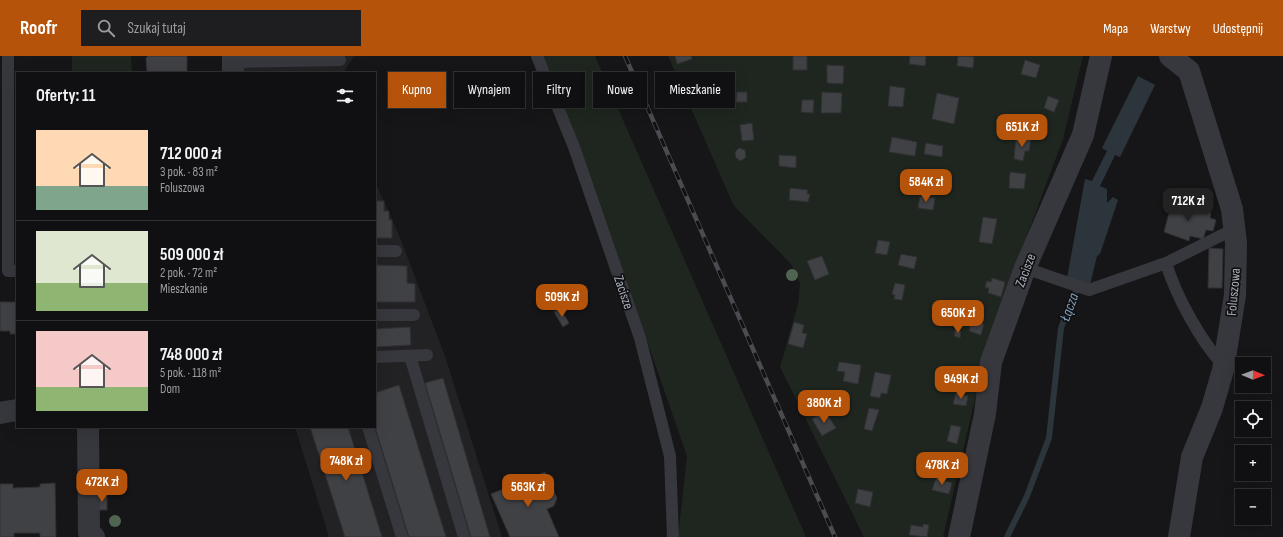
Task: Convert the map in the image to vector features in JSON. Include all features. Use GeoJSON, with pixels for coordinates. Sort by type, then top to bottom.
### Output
{"type":"FeatureCollection","features":[{"type":"Feature","properties":{"kind":"street","name":"Zacisze"},"geometry":{"type":"LineString","coordinates":[[959,537],[985,414],[991,362],[1025,268],[1083,135],[1101,56]]}},
{"type":"Feature","properties":{"kind":"street","name":"Foluszowa"},"geometry":{"type":"LineString","coordinates":[[1170,56],[1189,71],[1232,209],[1236,243],[1235,295],[1223,365],[1212,408],[1192,457],[1179,537]]}},
{"type":"Feature","properties":{"kind":"street"},"geometry":{"type":"LineString","coordinates":[[0,413],[16,410]]}},
{"type":"Feature","properties":{"kind":"street"},"geometry":{"type":"LineString","coordinates":[[88,428],[88,532],[94,537]]}},
{"type":"Feature","properties":{"kind":"lane"},"geometry":{"type":"LineString","coordinates":[[8,56],[8,270],[16,270]]}},
{"type":"Feature","properties":{"kind":"lane","name":"Zacisze"},"geometry":{"type":"LineString","coordinates":[[537,56],[574,147],[640,338],[670,456],[673,537]]}},
{"type":"Feature","properties":{"kind":"lane"},"geometry":{"type":"LineString","coordinates":[[233,64],[340,60]]}},
{"type":"Feature","properties":{"kind":"lane"},"geometry":{"type":"LineString","coordinates":[[1025,268],[1089,290],[1166,263],[1234,229]]}},
{"type":"Feature","properties":{"kind":"lane"},"geometry":{"type":"LineString","coordinates":[[376,251],[396,252]]}},
{"type":"Feature","properties":{"kind":"lane"},"geometry":{"type":"LineString","coordinates":[[1166,263],[1172,284],[1211,352],[1223,365]]}},
{"type":"Feature","properties":{"kind":"lane"},"geometry":{"type":"LineString","coordinates":[[376,316],[414,315]]}},
{"type":"Feature","properties":{"kind":"lane"},"geometry":{"type":"LineString","coordinates":[[376,357],[427,355]]}},
{"type":"Feature","properties":{"kind":"lane"},"geometry":{"type":"LineString","coordinates":[[410,356],[464,537]]}},
{"type":"Feature","properties":{"kind":"lane"},"geometry":{"type":"LineString","coordinates":[[368,428],[402,537]]}},
{"type":"Feature","properties":{"kind":"shaded area"},"geometry":{"type":"Polygon","coordinates":[[[72,56],[131,56],[132,72],[72,72],[72,56]]]}},
{"type":"Feature","properties":{"kind":"shaded area"},"geometry":{"type":"Polygon","coordinates":[[[233,56],[354,56],[344,72],[233,72],[233,56]]]}},
{"type":"Feature","properties":{"kind":"shaded area"},"geometry":{"type":"Polygon","coordinates":[[[543,56],[595,56],[602,72],[593,72],[593,108],[618,108],[806,537],[678,537],[687,456],[581,151],[564,108],[585,108],[585,72],[549,72],[543,56]]]}},
{"type":"Feature","properties":{"kind":"shaded area"},"geometry":{"type":"Polygon","coordinates":[[[668,56],[1083,56],[1063,139],[980,362],[979,370],[981,373],[943,537],[864,537],[780,367],[798,304],[800,283],[791,264],[734,206],[691,108],[735,108],[735,72],[675,72],[668,56]]]}},
{"type":"Feature","properties":{"kind":"shaded area"},"geometry":{"type":"Polygon","coordinates":[[[1138,76],[1155,85],[1120,157],[1115,155],[1100,186],[1107,189],[1107,203],[1113,197],[1118,200],[1100,254],[1097,256],[1090,285],[1067,278],[1085,179],[1092,181],[1107,151],[1102,148],[1138,76]]]}},
{"type":"Feature","properties":{"kind":"shaded area"},"geometry":{"type":"Polygon","coordinates":[[[376,183],[401,240],[446,359],[502,537],[329,537],[295,428],[376,428],[376,183]]]}},
{"type":"Feature","properties":{"kind":"building"},"geometry":{"type":"Polygon","coordinates":[[[148,56],[187,56],[187,72],[147,72],[146,58],[148,56]]]}},
{"type":"Feature","properties":{"kind":"building"},"geometry":{"type":"Polygon","coordinates":[[[675,56],[691,56],[692,59],[677,64],[675,56]]]}},
{"type":"Feature","properties":{"kind":"building"},"geometry":{"type":"Polygon","coordinates":[[[793,56],[807,56],[807,70],[793,70],[793,56]]]}},
{"type":"Feature","properties":{"kind":"building"},"geometry":{"type":"Polygon","coordinates":[[[910,56],[926,56],[925,66],[909,64],[910,56]]]}},
{"type":"Feature","properties":{"kind":"building"},"geometry":{"type":"Polygon","coordinates":[[[958,56],[974,57],[973,68],[957,66],[958,56]]]}},
{"type":"Feature","properties":{"kind":"building"},"geometry":{"type":"Polygon","coordinates":[[[1025,60],[1040,65],[1036,78],[1021,74],[1025,60]]]}},
{"type":"Feature","properties":{"kind":"building"},"geometry":{"type":"Polygon","coordinates":[[[827,65],[844,66],[843,84],[827,83],[827,65]]]}},
{"type":"Feature","properties":{"kind":"building"},"geometry":{"type":"Polygon","coordinates":[[[890,86],[905,88],[903,107],[888,106],[890,86]]]}},
{"type":"Feature","properties":{"kind":"building"},"geometry":{"type":"Polygon","coordinates":[[[737,92],[747,92],[747,102],[736,102],[737,92]]]}},
{"type":"Feature","properties":{"kind":"building"},"geometry":{"type":"Polygon","coordinates":[[[822,92],[842,93],[841,113],[821,113],[822,92]]]}},
{"type":"Feature","properties":{"kind":"building"},"geometry":{"type":"Polygon","coordinates":[[[937,93],[959,98],[954,124],[932,119],[937,93]]]}},
{"type":"Feature","properties":{"kind":"building"},"geometry":{"type":"Polygon","coordinates":[[[1048,96],[1059,100],[1054,112],[1044,108],[1048,96]]]}},
{"type":"Feature","properties":{"kind":"building"},"geometry":{"type":"Polygon","coordinates":[[[802,100],[814,100],[813,113],[801,112],[802,100]]]}},
{"type":"Feature","properties":{"kind":"building"},"geometry":{"type":"Polygon","coordinates":[[[752,123],[754,140],[742,141],[740,125],[752,123]]]}},
{"type":"Feature","properties":{"kind":"building"},"geometry":{"type":"Polygon","coordinates":[[[892,137],[917,142],[915,156],[889,152],[892,137]]]}},
{"type":"Feature","properties":{"kind":"building"},"geometry":{"type":"Polygon","coordinates":[[[1016,137],[1031,139],[1029,151],[1025,151],[1023,161],[1014,159],[1016,137]]]}},
{"type":"Feature","properties":{"kind":"building"},"geometry":{"type":"Polygon","coordinates":[[[926,143],[943,146],[942,157],[924,154],[926,143]]]}},
{"type":"Feature","properties":{"kind":"building"},"geometry":{"type":"Polygon","coordinates":[[[739,148],[745,150],[746,157],[741,161],[736,158],[735,152],[739,148]]]}},
{"type":"Feature","properties":{"kind":"building"},"geometry":{"type":"Polygon","coordinates":[[[779,155],[796,156],[796,168],[779,166],[779,155]]]}},
{"type":"Feature","properties":{"kind":"building"},"geometry":{"type":"Polygon","coordinates":[[[1010,172],[1026,174],[1024,189],[1009,188],[1010,172]]]}},
{"type":"Feature","properties":{"kind":"building"},"geometry":{"type":"Polygon","coordinates":[[[790,188],[808,190],[807,194],[810,194],[808,202],[789,200],[790,188]]]}},
{"type":"Feature","properties":{"kind":"building"},"geometry":{"type":"Polygon","coordinates":[[[920,196],[935,198],[933,210],[918,208],[920,196]]]}},
{"type":"Feature","properties":{"kind":"building"},"geometry":{"type":"Polygon","coordinates":[[[376,201],[384,201],[384,211],[389,211],[389,220],[392,220],[392,238],[376,238],[376,201]]]}},
{"type":"Feature","properties":{"kind":"building"},"geometry":{"type":"Polygon","coordinates":[[[1172,201],[1211,212],[1210,218],[1216,220],[1213,231],[1206,230],[1203,239],[1190,236],[1189,241],[1164,232],[1172,201]]]}},
{"type":"Feature","properties":{"kind":"building"},"geometry":{"type":"Polygon","coordinates":[[[983,217],[997,219],[992,244],[979,242],[983,217]]]}},
{"type":"Feature","properties":{"kind":"building"},"geometry":{"type":"Polygon","coordinates":[[[878,240],[890,242],[887,255],[875,253],[878,240]]]}},
{"type":"Feature","properties":{"kind":"building"},"geometry":{"type":"Polygon","coordinates":[[[1209,248],[1223,249],[1222,288],[1208,288],[1209,248]]]}},
{"type":"Feature","properties":{"kind":"building"},"geometry":{"type":"Polygon","coordinates":[[[901,254],[917,257],[914,269],[898,265],[901,254]]]}},
{"type":"Feature","properties":{"kind":"building"},"geometry":{"type":"Polygon","coordinates":[[[822,256],[829,274],[815,280],[807,261],[822,256]]]}},
{"type":"Feature","properties":{"kind":"building"},"geometry":{"type":"Polygon","coordinates":[[[376,265],[407,266],[407,283],[415,284],[415,302],[376,302],[376,265]]]}},
{"type":"Feature","properties":{"kind":"building"},"geometry":{"type":"Polygon","coordinates":[[[992,278],[1005,282],[1001,297],[988,293],[989,288],[985,287],[987,281],[991,282],[992,278]]]}},
{"type":"Feature","properties":{"kind":"building"},"geometry":{"type":"Polygon","coordinates":[[[895,283],[905,285],[902,300],[894,299],[895,295],[892,294],[895,283]]]}},
{"type":"Feature","properties":{"kind":"building"},"geometry":{"type":"Polygon","coordinates":[[[0,302],[16,302],[16,334],[10,334],[10,331],[0,331],[0,302]]]}},
{"type":"Feature","properties":{"kind":"building"},"geometry":{"type":"Polygon","coordinates":[[[560,308],[569,323],[563,327],[554,312],[560,308]]]}},
{"type":"Feature","properties":{"kind":"building"},"geometry":{"type":"Polygon","coordinates":[[[971,321],[984,324],[981,335],[969,331],[971,321]]]}},
{"type":"Feature","properties":{"kind":"building"},"geometry":{"type":"Polygon","coordinates":[[[794,322],[804,325],[802,333],[807,334],[803,348],[788,344],[794,322]]]}},
{"type":"Feature","properties":{"kind":"building"},"geometry":{"type":"Polygon","coordinates":[[[410,327],[411,345],[376,347],[376,329],[410,327]]]}},
{"type":"Feature","properties":{"kind":"building"},"geometry":{"type":"Polygon","coordinates":[[[955,330],[961,331],[960,338],[954,336],[955,330]]]}},
{"type":"Feature","properties":{"kind":"building"},"geometry":{"type":"Polygon","coordinates":[[[839,362],[861,365],[858,384],[843,381],[845,372],[837,371],[839,362]]]}},
{"type":"Feature","properties":{"kind":"building"},"geometry":{"type":"Polygon","coordinates":[[[875,372],[891,375],[887,394],[881,393],[880,398],[870,396],[875,372]]]}},
{"type":"Feature","properties":{"kind":"building"},"geometry":{"type":"Polygon","coordinates":[[[443,378],[490,537],[471,537],[425,383],[443,378]]]}},
{"type":"Feature","properties":{"kind":"building"},"geometry":{"type":"Polygon","coordinates":[[[399,385],[446,537],[409,537],[375,428],[376,393],[399,385]]]}},
{"type":"Feature","properties":{"kind":"building"},"geometry":{"type":"Polygon","coordinates":[[[956,393],[968,396],[966,406],[953,404],[956,393]]]}},
{"type":"Feature","properties":{"kind":"building"},"geometry":{"type":"Polygon","coordinates":[[[869,408],[879,410],[872,431],[864,429],[869,408]]]}},
{"type":"Feature","properties":{"kind":"building"},"geometry":{"type":"Polygon","coordinates":[[[825,411],[836,428],[822,436],[812,419],[825,411]]]}},
{"type":"Feature","properties":{"kind":"building"},"geometry":{"type":"Polygon","coordinates":[[[951,425],[961,427],[957,444],[947,441],[951,425]]]}},
{"type":"Feature","properties":{"kind":"building"},"geometry":{"type":"Polygon","coordinates":[[[310,428],[348,428],[382,537],[345,537],[310,428]]]}},
{"type":"Feature","properties":{"kind":"building"},"geometry":{"type":"Polygon","coordinates":[[[545,472],[557,498],[554,506],[547,509],[559,537],[510,537],[491,494],[545,472]]]}},
{"type":"Feature","properties":{"kind":"building"},"geometry":{"type":"Polygon","coordinates":[[[936,478],[952,483],[949,494],[932,490],[936,478]]]}},
{"type":"Feature","properties":{"kind":"building"},"geometry":{"type":"Polygon","coordinates":[[[55,483],[56,537],[40,537],[40,533],[14,533],[14,537],[0,537],[0,484],[13,484],[13,488],[40,487],[40,484],[55,483]]]}},
{"type":"Feature","properties":{"kind":"building"},"geometry":{"type":"Polygon","coordinates":[[[858,489],[873,492],[870,507],[855,503],[858,489]]]}},
{"type":"Feature","properties":{"kind":"building"},"geometry":{"type":"Polygon","coordinates":[[[107,495],[107,510],[97,510],[97,496],[107,495]]]}},
{"type":"Feature","properties":{"kind":"building"},"geometry":{"type":"Polygon","coordinates":[[[923,524],[929,525],[927,537],[909,535],[911,525],[923,527],[923,524]]]}},
{"type":"Feature","properties":{"kind":"waterway","name":"Łącza"},"geometry":{"type":"LineString","coordinates":[[1007,537],[1027,496],[1049,438],[1061,328],[1078,285]]}},
{"type":"Feature","properties":{"kind":"railway"},"geometry":{"type":"LineString","coordinates":[[625,56],[835,537]]}}]}
